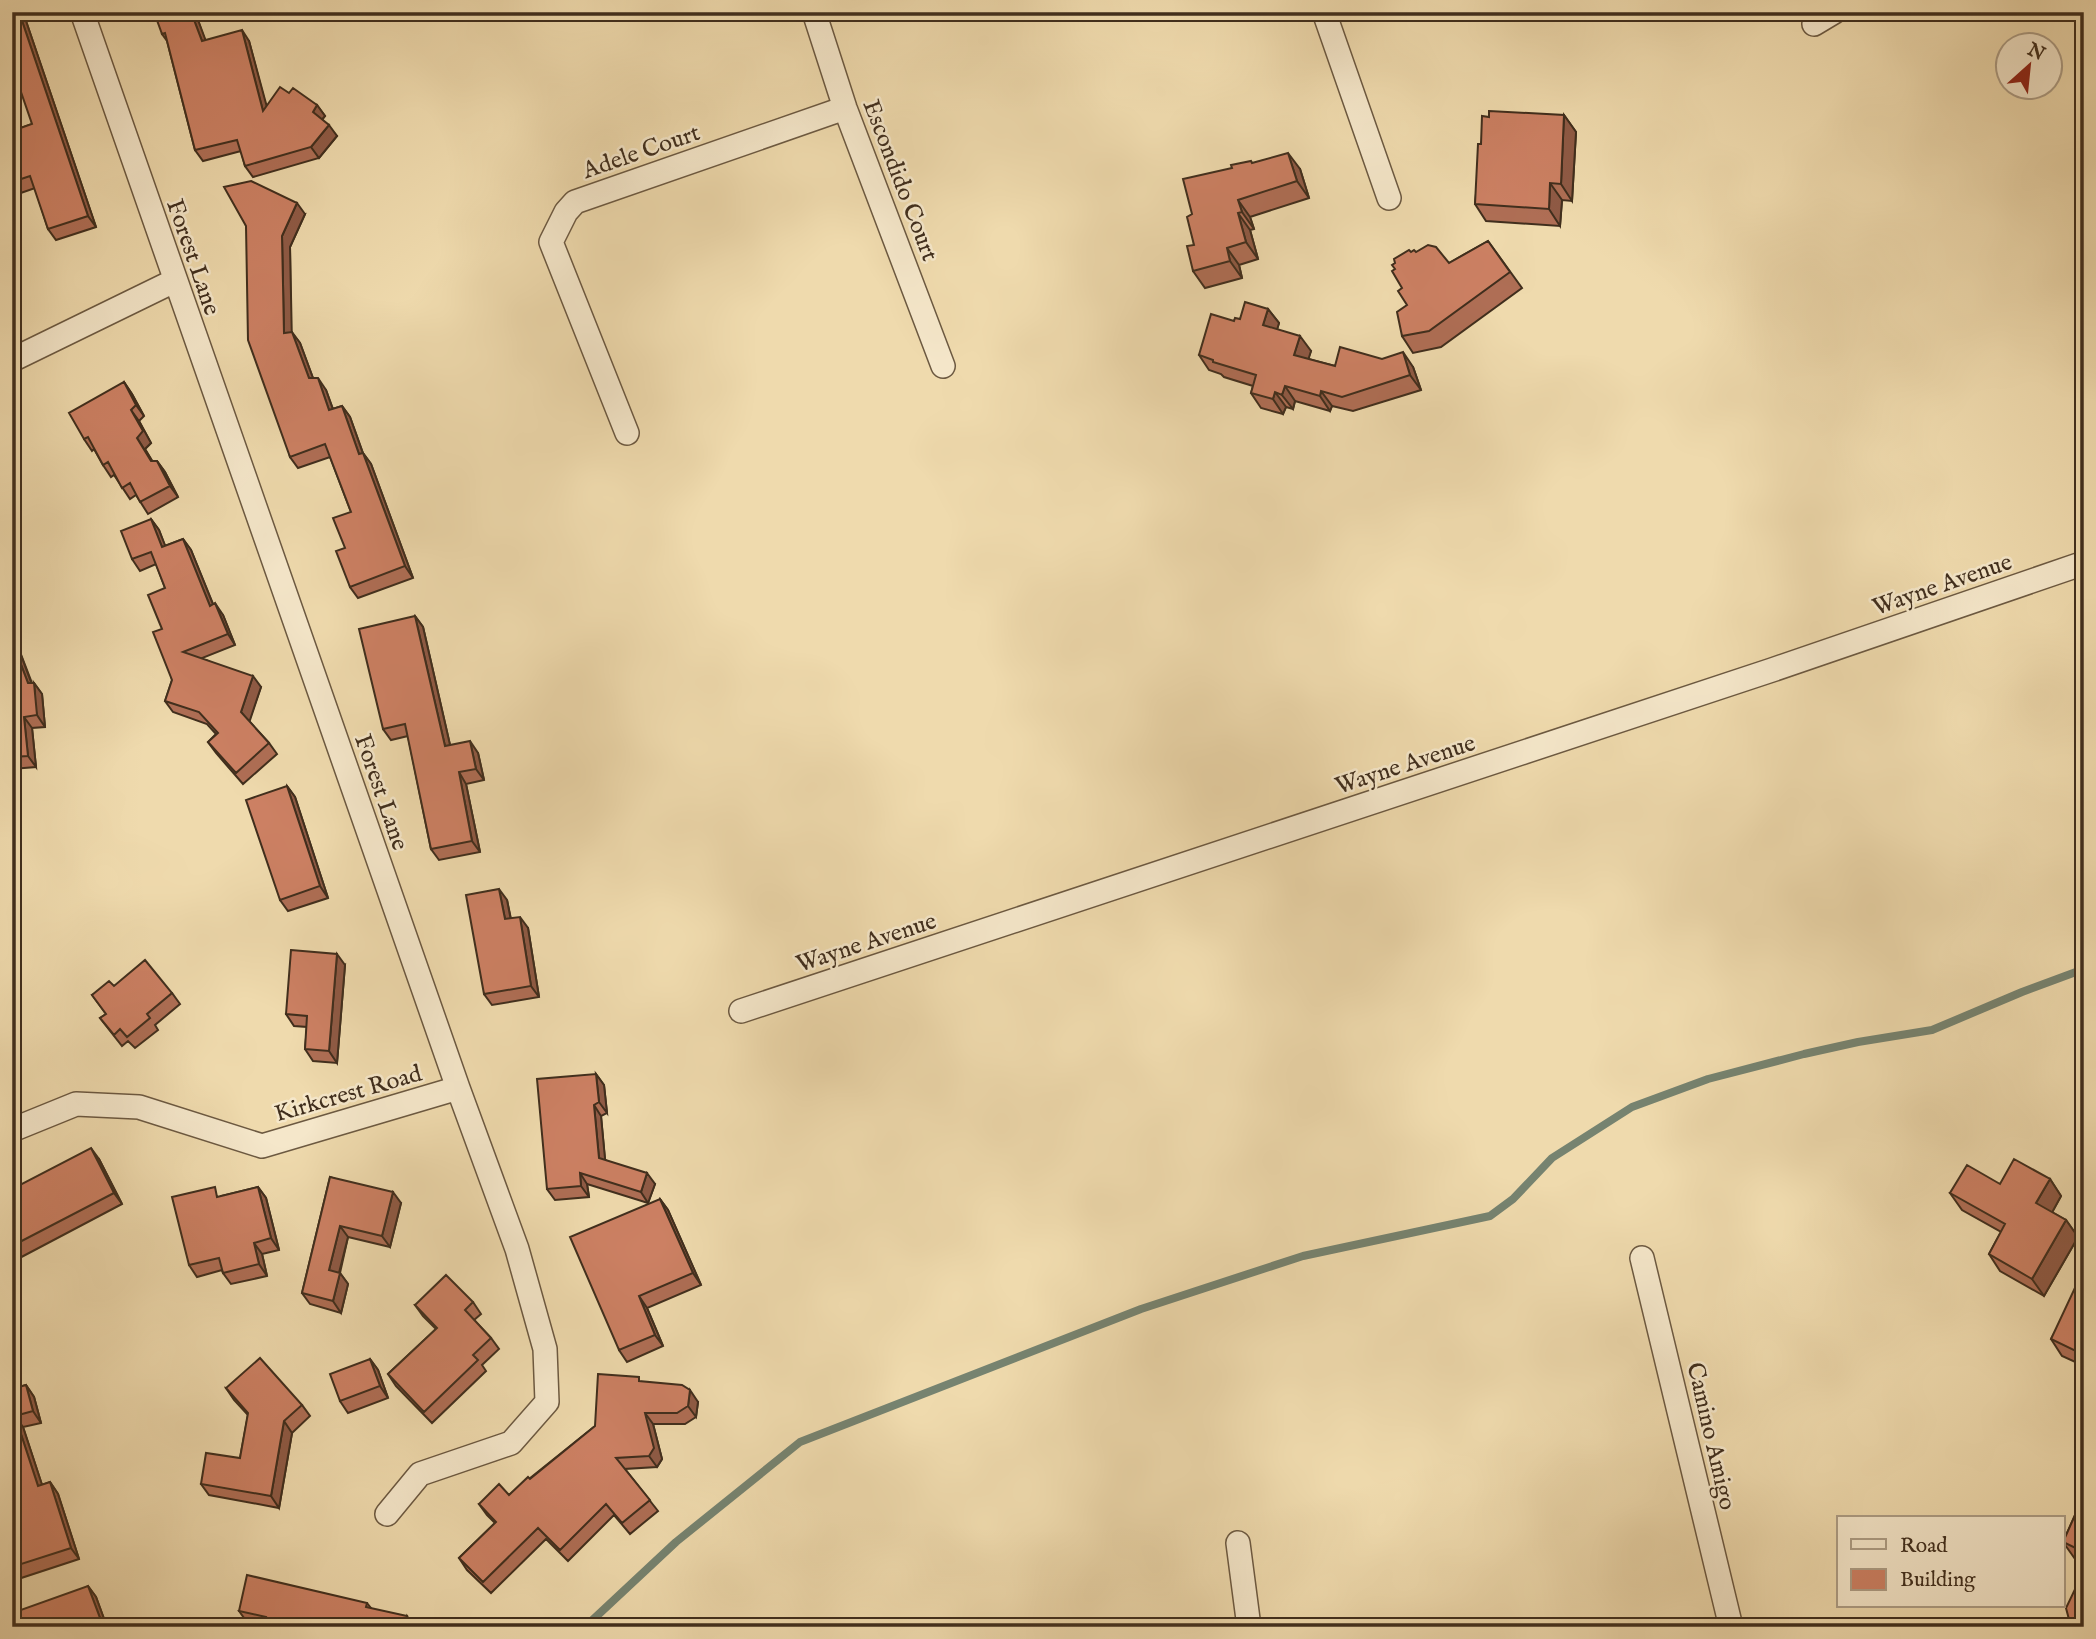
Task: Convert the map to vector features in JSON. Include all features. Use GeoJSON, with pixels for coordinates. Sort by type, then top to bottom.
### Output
{"type":"FeatureCollection","features":[{"type":"Feature","properties":{"kind":"street","name":"Forest Lane"},"geometry":{"type":"LineString","coordinates":[[82,12],[174,281],[517,1249],[545,1349],[547,1402],[511,1443],[420,1474],[387,1514]]}},
{"type":"Feature","properties":{"kind":"street","name":"Escondido Court"},"geometry":{"type":"LineString","coordinates":[[814,12],[845,108],[943,366]]}},
{"type":"Feature","properties":{"kind":"street"},"geometry":{"type":"LineString","coordinates":[[1324,12],[1389,198]]}},
{"type":"Feature","properties":{"kind":"street"},"geometry":{"type":"LineString","coordinates":[[1814,23],[1834,12]]}},
{"type":"Feature","properties":{"kind":"street","name":"Adele Court"},"geometry":{"type":"LineString","coordinates":[[627,433],[551,242],[566,212],[575,201],[845,108]]}},
{"type":"Feature","properties":{"kind":"street"},"geometry":{"type":"LineString","coordinates":[[12,360],[174,281]]}},
{"type":"Feature","properties":{"kind":"street","name":"Wayne Avenue"},"geometry":{"type":"LineString","coordinates":[[741,1011],[1759,674],[2084,563]]}},
{"type":"Feature","properties":{"kind":"street","name":"Kirkcrest Road"},"geometry":{"type":"LineString","coordinates":[[12,1130],[76,1104],[139,1107],[262,1146],[458,1088]]}},
{"type":"Feature","properties":{"kind":"street","name":"Camino Amigo"},"geometry":{"type":"LineString","coordinates":[[1642,1258],[1731,1627]]}},
{"type":"Feature","properties":{"kind":"street"},"geometry":{"type":"LineString","coordinates":[[1238,1543],[1249,1627]]}},
{"type":"Feature","properties":{"kind":"building"},"geometry":{"type":"Polygon","coordinates":[[[12,12],[19,12],[88,216],[48,229],[30,176],[12,182],[12,131],[32,124],[12,66],[12,12]]]}},
{"type":"Feature","properties":{"kind":"building"},"geometry":{"type":"Polygon","coordinates":[[[154,12],[191,12],[202,41],[242,30],[263,111],[280,87],[289,93],[293,88],[317,105],[313,112],[329,125],[311,147],[245,166],[237,140],[195,150],[165,33],[162,34],[154,12]]]}},
{"type":"Feature","properties":{"kind":"building"},"geometry":{"type":"Polygon","coordinates":[[[1489,111],[1564,115],[1561,184],[1550,183],[1549,209],[1475,204],[1482,116],[1489,117],[1489,111]]]}},
{"type":"Feature","properties":{"kind":"building"},"geometry":{"type":"Polygon","coordinates":[[[1288,153],[1297,181],[1238,200],[1242,212],[1238,213],[1246,242],[1227,248],[1230,261],[1193,271],[1187,246],[1194,245],[1187,217],[1192,214],[1183,179],[1288,153]]]}},
{"type":"Feature","properties":{"kind":"building"},"geometry":{"type":"Polygon","coordinates":[[[251,181],[297,203],[282,236],[284,333],[292,332],[309,378],[318,378],[329,410],[342,406],[359,454],[363,453],[405,566],[350,587],[336,551],[345,548],[333,518],[351,512],[325,444],[290,457],[248,340],[246,226],[224,187],[251,181]]]}},
{"type":"Feature","properties":{"kind":"building"},"geometry":{"type":"Polygon","coordinates":[[[1488,241],[1510,272],[1429,331],[1402,336],[1397,312],[1407,305],[1398,291],[1402,288],[1392,271],[1395,269],[1392,265],[1395,263],[1394,259],[1409,250],[1416,252],[1428,245],[1436,247],[1449,263],[1488,241]]]}},
{"type":"Feature","properties":{"kind":"building"},"geometry":{"type":"Polygon","coordinates":[[[1245,302],[1268,309],[1263,325],[1300,336],[1294,355],[1335,366],[1340,347],[1382,359],[1403,352],[1410,375],[1342,397],[1321,391],[1320,396],[1285,386],[1282,395],[1275,392],[1273,399],[1251,393],[1256,375],[1199,355],[1211,314],[1234,321],[1235,318],[1240,319],[1245,302]]]}},
{"type":"Feature","properties":{"kind":"building"},"geometry":{"type":"Polygon","coordinates":[[[124,382],[136,405],[131,410],[143,431],[137,438],[151,461],[157,461],[170,486],[140,502],[130,483],[122,488],[108,462],[103,465],[88,437],[84,439],[69,413],[124,382]]]}},
{"type":"Feature","properties":{"kind":"building"},"geometry":{"type":"Polygon","coordinates":[[[151,519],[162,547],[183,539],[210,606],[215,603],[228,634],[183,652],[253,676],[241,712],[269,743],[236,773],[208,742],[218,733],[199,712],[165,701],[172,680],[153,632],[162,629],[148,595],[165,588],[151,552],[132,559],[121,531],[151,519]]]}},
{"type":"Feature","properties":{"kind":"building"},"geometry":{"type":"Polygon","coordinates":[[[415,616],[445,746],[470,741],[476,769],[459,772],[472,841],[431,849],[405,724],[383,729],[359,629],[415,616]]]}},
{"type":"Feature","properties":{"kind":"building"},"geometry":{"type":"Polygon","coordinates":[[[12,641],[28,683],[34,683],[37,715],[24,717],[28,756],[12,757],[12,641]]]}},
{"type":"Feature","properties":{"kind":"building"},"geometry":{"type":"Polygon","coordinates":[[[287,786],[320,886],[280,900],[246,800],[287,786]]]}},
{"type":"Feature","properties":{"kind":"building"},"geometry":{"type":"Polygon","coordinates":[[[499,889],[505,919],[520,917],[531,986],[484,994],[466,895],[499,889]]]}},
{"type":"Feature","properties":{"kind":"building"},"geometry":{"type":"Polygon","coordinates":[[[291,950],[337,954],[329,1051],[305,1049],[307,1016],[286,1014],[291,950]]]}},
{"type":"Feature","properties":{"kind":"building"},"geometry":{"type":"Polygon","coordinates":[[[145,960],[172,993],[147,1014],[150,1018],[127,1037],[120,1029],[114,1035],[100,1018],[106,1014],[92,995],[109,981],[114,986],[145,960]]]}},
{"type":"Feature","properties":{"kind":"building"},"geometry":{"type":"Polygon","coordinates":[[[596,1074],[599,1102],[594,1105],[599,1158],[647,1173],[641,1192],[580,1173],[581,1186],[547,1189],[537,1079],[596,1074]]]}},
{"type":"Feature","properties":{"kind":"building"},"geometry":{"type":"Polygon","coordinates":[[[91,1148],[114,1193],[12,1246],[12,1189],[91,1148]]]}},
{"type":"Feature","properties":{"kind":"building"},"geometry":{"type":"Polygon","coordinates":[[[2014,1159],[2050,1179],[2036,1203],[2066,1220],[2032,1279],[1989,1254],[2005,1224],[1950,1193],[1967,1165],[2000,1184],[2014,1159]]]}},
{"type":"Feature","properties":{"kind":"building"},"geometry":{"type":"Polygon","coordinates":[[[330,1177],[393,1192],[382,1236],[340,1226],[329,1270],[340,1273],[333,1301],[302,1293],[330,1177]]]}},
{"type":"Feature","properties":{"kind":"building"},"geometry":{"type":"Polygon","coordinates":[[[215,1187],[217,1197],[258,1187],[271,1238],[254,1243],[259,1264],[223,1273],[219,1258],[189,1265],[172,1197],[215,1187]]]}},
{"type":"Feature","properties":{"kind":"building"},"geometry":{"type":"Polygon","coordinates":[[[660,1199],[693,1273],[639,1296],[655,1335],[619,1350],[570,1237],[660,1199]]]}},
{"type":"Feature","properties":{"kind":"building"},"geometry":{"type":"Polygon","coordinates":[[[446,1275],[473,1302],[465,1310],[491,1338],[473,1355],[478,1360],[424,1412],[388,1374],[437,1328],[415,1305],[446,1275]]]}},
{"type":"Feature","properties":{"kind":"building"},"geometry":{"type":"Polygon","coordinates":[[[2080,1277],[2084,1279],[2084,1355],[2051,1339],[2080,1277]]]}},
{"type":"Feature","properties":{"kind":"building"},"geometry":{"type":"Polygon","coordinates":[[[260,1358],[302,1405],[284,1421],[271,1496],[201,1484],[206,1453],[240,1458],[248,1413],[226,1388],[260,1358]]]}},
{"type":"Feature","properties":{"kind":"building"},"geometry":{"type":"Polygon","coordinates":[[[370,1359],[380,1386],[340,1401],[330,1374],[370,1359]]]}},
{"type":"Feature","properties":{"kind":"building"},"geometry":{"type":"Polygon","coordinates":[[[598,1374],[639,1377],[639,1381],[682,1385],[690,1390],[688,1406],[677,1413],[645,1413],[654,1448],[649,1456],[616,1458],[650,1500],[622,1523],[606,1504],[560,1550],[538,1528],[483,1582],[459,1558],[496,1522],[479,1504],[499,1484],[509,1495],[528,1477],[530,1479],[595,1426],[598,1374]]]}},
{"type":"Feature","properties":{"kind":"building"},"geometry":{"type":"Polygon","coordinates":[[[26,1385],[33,1411],[15,1416],[38,1486],[50,1482],[71,1548],[12,1567],[12,1389],[26,1385]]]}},
{"type":"Feature","properties":{"kind":"building"},"geometry":{"type":"Polygon","coordinates":[[[2080,1504],[2084,1505],[2084,1627],[2071,1627],[2066,1608],[2079,1581],[2075,1567],[2082,1551],[2064,1542],[2080,1504]]]}},
{"type":"Feature","properties":{"kind":"building"},"geometry":{"type":"Polygon","coordinates":[[[247,1575],[367,1603],[366,1607],[407,1616],[404,1627],[263,1627],[266,1617],[239,1611],[247,1575]]]}},
{"type":"Feature","properties":{"kind":"building"},"geometry":{"type":"Polygon","coordinates":[[[88,1586],[100,1618],[77,1627],[21,1627],[15,1612],[88,1586]]]}},
{"type":"Feature","properties":{"kind":"waterway"},"geometry":{"type":"LineString","coordinates":[[585,1627],[676,1542],[800,1442],[1141,1309],[1303,1256],[1490,1216],[1513,1199],[1552,1158],[1632,1107],[1708,1079],[1858,1042],[1932,1030],[2084,969]]}}]}
